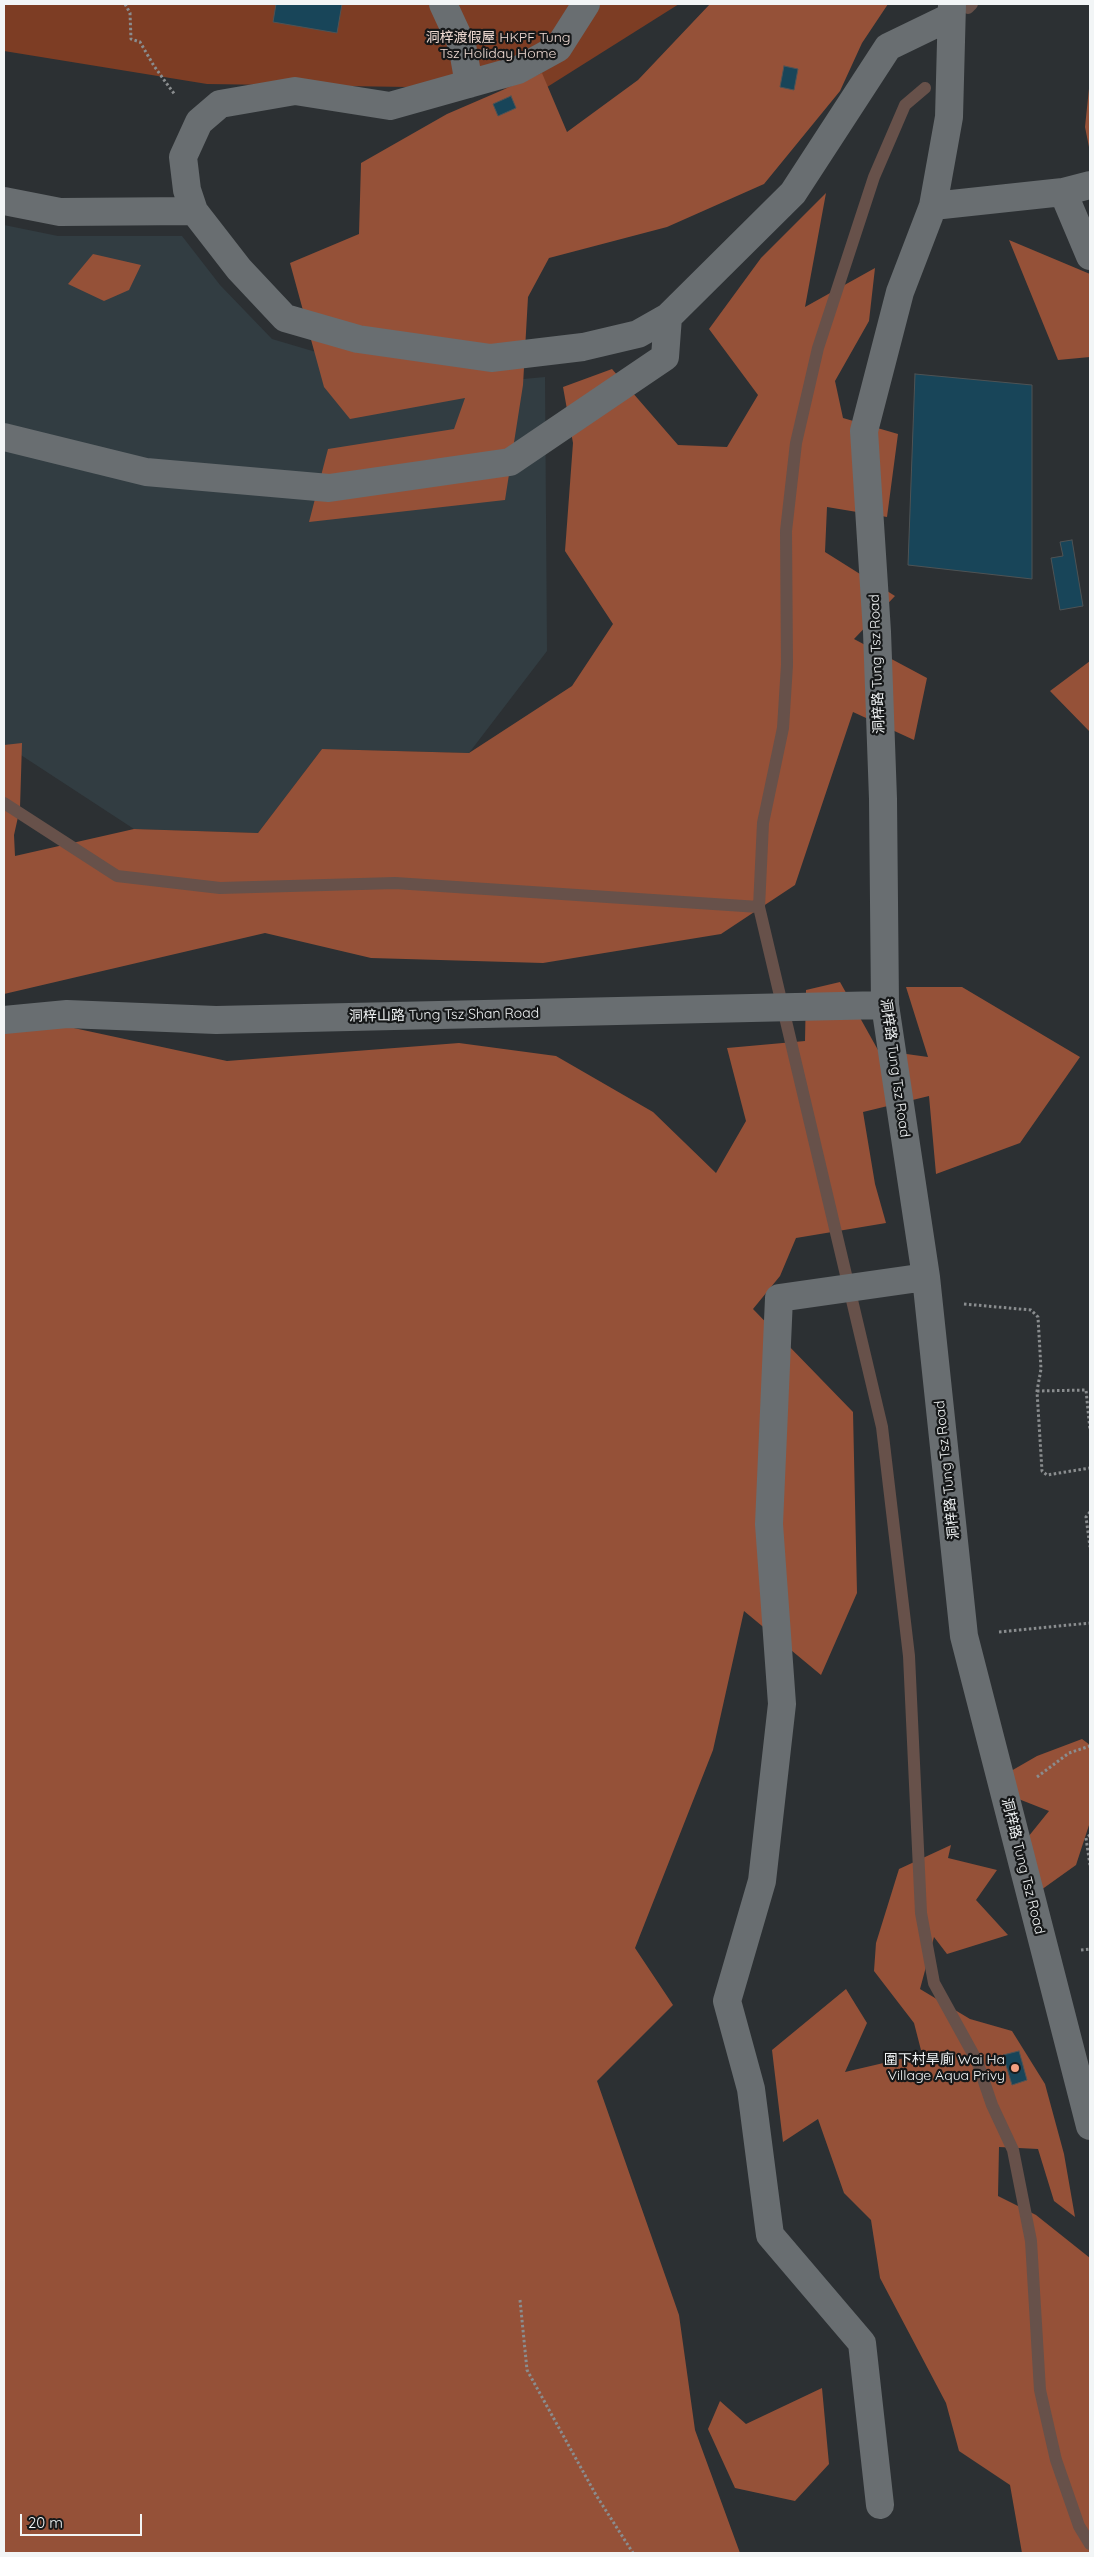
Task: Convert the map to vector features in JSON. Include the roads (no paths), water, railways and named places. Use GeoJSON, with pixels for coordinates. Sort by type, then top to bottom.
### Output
{"type":"FeatureCollection","features":[{"type":"Feature","properties":{"kind":"street"},"geometry":{"type":"LineString","coordinates":[[443,4],[462,45],[468,84]]}},
{"type":"Feature","properties":{"kind":"street"},"geometry":{"type":"LineString","coordinates":[[586,4],[558,48],[518,70],[390,106],[294,91],[220,104],[199,122],[183,157],[187,190],[194,211],[239,269],[285,318],[358,339],[491,358],[583,347],[638,334],[668,317],[793,193],[888,47],[951,10]]}},
{"type":"Feature","properties":{"kind":"street","name":"洞梓路 Tung Tsz Road"},"geometry":{"type":"LineString","coordinates":[[951,10],[949,117],[933,206],[900,292],[864,431],[877,642],[883,799],[885,1005],[927,1289],[964,1636],[1090,2126]]}},
{"type":"Feature","properties":{"kind":"street"},"geometry":{"type":"LineString","coordinates":[[933,206],[1063,192],[1090,185]]}},
{"type":"Feature","properties":{"kind":"street"},"geometry":{"type":"LineString","coordinates":[[1063,192],[1090,256]]}},
{"type":"Feature","properties":{"kind":"street"},"geometry":{"type":"LineString","coordinates":[[4,201],[60,212],[194,211]]}},
{"type":"Feature","properties":{"kind":"street"},"geometry":{"type":"LineString","coordinates":[[4,436],[146,472],[329,488],[510,462],[665,357],[668,317]]}},
{"type":"Feature","properties":{"kind":"street","name":"洞梓山路 Tung Tsz Shan Road"},"geometry":{"type":"LineString","coordinates":[[4,1020],[67,1014],[216,1020],[885,1005]]}},
{"type":"Feature","properties":{"kind":"street"},"geometry":{"type":"LineString","coordinates":[[880,2505],[862,2343],[770,2235],[751,2089],[727,2001],[762,1880],[782,1704],[769,1524],[779,1298],[927,1289]]}},
{"type":"Feature","properties":{"kind":"waterway"},"geometry":{"type":"LineString","coordinates":[[968,8],[972,4]]}},
{"type":"Feature","properties":{"kind":"waterway"},"geometry":{"type":"LineString","coordinates":[[925,88],[905,105],[874,177],[818,348],[796,443],[786,531],[787,665],[783,728],[763,823],[759,907],[882,1427],[909,1656],[921,1913],[934,1983],[977,2061],[992,2105],[1013,2150],[1031,2241],[1040,2390],[1056,2460],[1079,2526],[1090,2544]]}},
{"type":"Feature","properties":{"kind":"waterway"},"geometry":{"type":"LineString","coordinates":[[4,803],[117,876],[220,888],[395,883],[759,907]]}},
{"type":"Feature","properties":{"kind":"place","name":"圍下村旱廁 Wai Ha Village Aqua Privy"},"geometry":{"type":"Point","coordinates":[1015,2068]}},
{"type":"Feature","properties":{"kind":"park label","name":"洞梓渡假屋 HKPF Tung Tsz Holiday Home"},"geometry":{"type":"Point","coordinates":[498,46]}}]}
